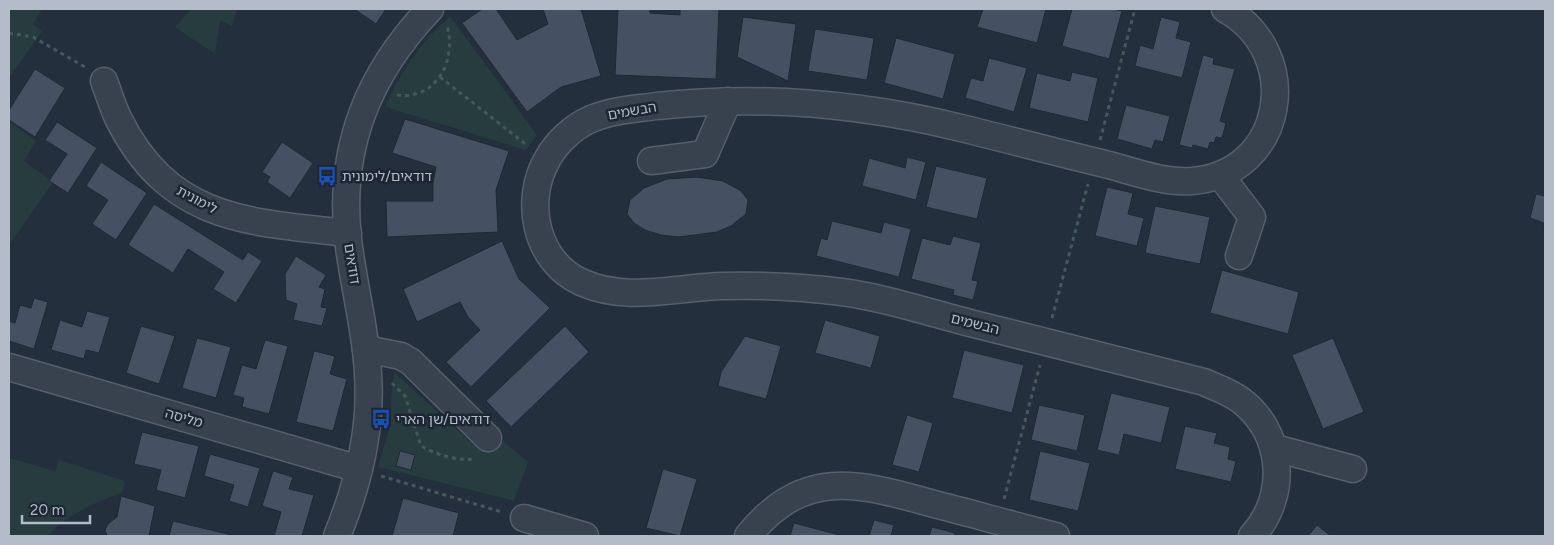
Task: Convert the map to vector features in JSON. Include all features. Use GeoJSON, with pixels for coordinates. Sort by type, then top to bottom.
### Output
{"type":"FeatureCollection","features":[{"type":"Feature","properties":{"kind":"street","name":"הבשמים"},"geometry":{"type":"LineString","coordinates":[[1225,9],[1238,16],[1260,38],[1272,64],[1276,91],[1272,117],[1261,141],[1243,161],[1220,175],[1190,182],[1157,178],[905,116],[813,104],[689,102],[621,110],[589,120],[564,137],[546,160],[536,186],[534,213],[540,239],[555,263],[577,281],[608,292],[640,293],[743,286],[787,287],[850,294],[1204,382],[1239,399],[1262,421],[1274,448],[1278,475],[1273,503],[1260,528],[1252,536]]}},
{"type":"Feature","properties":{"kind":"street","name":"דודאים"},"geometry":{"type":"LineString","coordinates":[[337,536],[359,469],[369,408],[367,362],[348,234],[347,180],[351,150],[359,120],[371,90],[387,61],[407,33],[437,13]]}},
{"type":"Feature","properties":{"kind":"street","name":"לימונית"},"geometry":{"type":"LineString","coordinates":[[104,81],[119,120],[137,150],[158,175],[181,194],[206,208],[260,224],[348,234]]}},
{"type":"Feature","properties":{"kind":"street"},"geometry":{"type":"LineString","coordinates":[[651,161],[705,154],[728,102]]}},
{"type":"Feature","properties":{"kind":"street"},"geometry":{"type":"LineString","coordinates":[[1220,175],[1252,217],[1239,256]]}},
{"type":"Feature","properties":{"kind":"street"},"geometry":{"type":"LineString","coordinates":[[367,362],[401,356],[411,362],[484,448]]}},
{"type":"Feature","properties":{"kind":"street","name":"מליסה"},"geometry":{"type":"LineString","coordinates":[[9,367],[359,469]]}},
{"type":"Feature","properties":{"kind":"street"},"geometry":{"type":"LineString","coordinates":[[1274,448],[1353,469]]}},
{"type":"Feature","properties":{"kind":"street"},"geometry":{"type":"LineString","coordinates":[[748,536],[761,520],[776,507],[809,490],[828,486],[870,487],[1056,536]]}},
{"type":"Feature","properties":{"kind":"street"},"geometry":{"type":"LineString","coordinates":[[524,518],[585,536]]}},
{"type":"Feature","properties":{"kind":"path"},"geometry":{"type":"LineString","coordinates":[[998,521],[1135,9]]}},
{"type":"Feature","properties":{"kind":"path"},"geometry":{"type":"LineString","coordinates":[[371,90],[407,96],[421,93],[432,86],[440,77],[447,63],[450,48],[437,13]]}},
{"type":"Feature","properties":{"kind":"path"},"geometry":{"type":"LineString","coordinates":[[9,33],[33,37],[104,81]]}},
{"type":"Feature","properties":{"kind":"path"},"geometry":{"type":"LineString","coordinates":[[440,77],[546,160]]}},
{"type":"Feature","properties":{"kind":"path"},"geometry":{"type":"LineString","coordinates":[[367,362],[396,385],[405,396],[420,446],[433,453],[465,460],[484,448]]}},
{"type":"Feature","properties":{"kind":"path"},"geometry":{"type":"LineString","coordinates":[[359,469],[524,518]]}},
{"type":"Feature","properties":{"kind":"green space"},"geometry":{"type":"Polygon","coordinates":[[[9,9],[42,9],[33,24],[42,31],[9,78],[9,9]]]}},
{"type":"Feature","properties":{"kind":"green space"},"geometry":{"type":"Polygon","coordinates":[[[191,9],[237,9],[232,26],[220,20],[215,54],[175,27],[191,9]]]}},
{"type":"Feature","properties":{"kind":"green space"},"geometry":{"type":"Polygon","coordinates":[[[450,16],[537,135],[526,150],[385,107],[397,82],[412,58],[450,16]]]}},
{"type":"Feature","properties":{"kind":"green space"},"geometry":{"type":"Polygon","coordinates":[[[9,122],[36,141],[24,161],[53,182],[9,245],[9,122]]]}},
{"type":"Feature","properties":{"kind":"green space"},"geometry":{"type":"Polygon","coordinates":[[[394,372],[469,441],[475,437],[495,450],[503,441],[528,462],[514,501],[378,467],[388,433],[394,372]]]}},
{"type":"Feature","properties":{"kind":"green space"},"geometry":{"type":"Polygon","coordinates":[[[9,458],[55,471],[59,460],[125,481],[123,492],[102,500],[73,515],[47,536],[9,536],[9,458]]]}},
{"type":"Feature","properties":{"kind":"building"},"geometry":{"type":"Polygon","coordinates":[[[354,9],[386,9],[376,24],[354,9]]]}},
{"type":"Feature","properties":{"kind":"building"},"geometry":{"type":"Polygon","coordinates":[[[482,9],[496,9],[517,40],[548,24],[543,9],[581,9],[601,76],[561,87],[527,112],[462,23],[482,9]]]}},
{"type":"Feature","properties":{"kind":"building"},"geometry":{"type":"Polygon","coordinates":[[[618,9],[650,9],[650,13],[680,15],[680,9],[719,9],[716,79],[615,75],[618,9]]]}},
{"type":"Feature","properties":{"kind":"building"},"geometry":{"type":"Polygon","coordinates":[[[983,9],[1046,9],[1037,43],[977,27],[983,9]]]}},
{"type":"Feature","properties":{"kind":"building"},"geometry":{"type":"Polygon","coordinates":[[[1072,9],[1113,9],[1122,11],[1109,59],[1062,46],[1072,9]]]}},
{"type":"Feature","properties":{"kind":"building"},"geometry":{"type":"Polygon","coordinates":[[[743,17],[796,24],[788,81],[737,57],[743,17]]]}},
{"type":"Feature","properties":{"kind":"building"},"geometry":{"type":"Polygon","coordinates":[[[1161,17],[1180,22],[1176,38],[1191,42],[1182,78],[1135,66],[1140,45],[1153,49],[1161,17]]]}},
{"type":"Feature","properties":{"kind":"building"},"geometry":{"type":"Polygon","coordinates":[[[815,29],[874,38],[867,80],[808,71],[815,29]]]}},
{"type":"Feature","properties":{"kind":"building"},"geometry":{"type":"Polygon","coordinates":[[[896,38],[955,54],[943,99],[884,83],[896,38]]]}},
{"type":"Feature","properties":{"kind":"building"},"geometry":{"type":"Polygon","coordinates":[[[1203,55],[1214,58],[1213,64],[1235,69],[1220,121],[1226,123],[1222,138],[1216,137],[1214,143],[1210,142],[1208,149],[1193,145],[1192,148],[1179,145],[1203,55]]]}},
{"type":"Feature","properties":{"kind":"building"},"geometry":{"type":"Polygon","coordinates":[[[989,58],[1027,68],[1014,112],[965,98],[971,78],[983,81],[989,58]]]}},
{"type":"Feature","properties":{"kind":"building"},"geometry":{"type":"Polygon","coordinates":[[[35,69],[65,88],[35,137],[9,120],[9,110],[35,69]]]}},
{"type":"Feature","properties":{"kind":"building"},"geometry":{"type":"Polygon","coordinates":[[[1072,72],[1098,78],[1088,122],[1029,108],[1037,73],[1070,81],[1072,72]]]}},
{"type":"Feature","properties":{"kind":"building"},"geometry":{"type":"Polygon","coordinates":[[[1126,105],[1170,116],[1163,142],[1155,140],[1152,149],[1117,139],[1126,105]]]}},
{"type":"Feature","properties":{"kind":"building"},"geometry":{"type":"Polygon","coordinates":[[[405,119],[509,151],[496,190],[498,232],[387,237],[386,201],[433,201],[433,183],[436,167],[392,153],[405,119]]]}},
{"type":"Feature","properties":{"kind":"building"},"geometry":{"type":"Polygon","coordinates":[[[57,122],[97,148],[68,193],[49,181],[67,154],[45,140],[57,122]]]}},
{"type":"Feature","properties":{"kind":"building"},"geometry":{"type":"Polygon","coordinates":[[[282,142],[313,163],[290,198],[267,182],[270,177],[262,172],[282,142]]]}},
{"type":"Feature","properties":{"kind":"building"},"geometry":{"type":"Polygon","coordinates":[[[907,157],[926,162],[916,200],[862,186],[869,158],[905,168],[907,157]]]}},
{"type":"Feature","properties":{"kind":"building"},"geometry":{"type":"Polygon","coordinates":[[[101,162],[147,193],[116,240],[92,224],[108,200],[86,186],[101,162]]]}},
{"type":"Feature","properties":{"kind":"building"},"geometry":{"type":"Polygon","coordinates":[[[936,166],[987,178],[977,219],[926,207],[936,166]]]}},
{"type":"Feature","properties":{"kind":"building"},"geometry":{"type":"Polygon","coordinates":[[[697,177],[723,181],[741,191],[748,200],[746,214],[731,226],[717,232],[679,237],[661,235],[645,230],[634,223],[627,214],[630,200],[644,188],[667,179],[697,177]]]}},
{"type":"Feature","properties":{"kind":"building"},"geometry":{"type":"Polygon","coordinates":[[[1107,187],[1133,193],[1128,214],[1144,218],[1137,246],[1095,236],[1107,187]]]}},
{"type":"Feature","properties":{"kind":"building"},"geometry":{"type":"Polygon","coordinates":[[[1536,194],[1545,196],[1545,243],[1544,223],[1530,218],[1536,194]]]}},
{"type":"Feature","properties":{"kind":"building"},"geometry":{"type":"Polygon","coordinates":[[[154,204],[243,260],[248,252],[262,261],[236,303],[213,289],[224,272],[188,249],[173,273],[128,245],[154,204]]]}},
{"type":"Feature","properties":{"kind":"building"},"geometry":{"type":"Polygon","coordinates":[[[1155,206],[1210,217],[1200,264],[1145,253],[1155,206]]]}},
{"type":"Feature","properties":{"kind":"building"},"geometry":{"type":"Polygon","coordinates":[[[832,221],[881,233],[884,222],[911,229],[899,277],[816,256],[821,238],[827,240],[832,221]]]}},
{"type":"Feature","properties":{"kind":"building"},"geometry":{"type":"Polygon","coordinates":[[[953,236],[981,243],[972,280],[978,281],[973,300],[953,295],[954,290],[911,279],[922,238],[950,245],[953,236]]]}},
{"type":"Feature","properties":{"kind":"building"},"geometry":{"type":"Polygon","coordinates":[[[502,241],[519,279],[550,308],[471,387],[446,362],[480,330],[468,317],[460,302],[417,322],[403,289],[502,241]]]}},
{"type":"Feature","properties":{"kind":"building"},"geometry":{"type":"Polygon","coordinates":[[[296,256],[326,275],[319,287],[325,289],[321,307],[327,308],[322,326],[293,320],[297,304],[286,300],[285,274],[296,256]]]}},
{"type":"Feature","properties":{"kind":"building"},"geometry":{"type":"Polygon","coordinates":[[[1222,270],[1299,292],[1288,334],[1210,313],[1222,270]]]}},
{"type":"Feature","properties":{"kind":"building"},"geometry":{"type":"Polygon","coordinates":[[[34,298],[48,302],[34,349],[9,341],[9,321],[15,323],[20,305],[31,308],[34,298]]]}},
{"type":"Feature","properties":{"kind":"building"},"geometry":{"type":"Polygon","coordinates":[[[87,311],[110,317],[99,353],[86,350],[84,359],[51,350],[60,320],[82,327],[87,311]]]}},
{"type":"Feature","properties":{"kind":"building"},"geometry":{"type":"Polygon","coordinates":[[[825,320],[880,336],[871,368],[815,353],[825,320]]]}},
{"type":"Feature","properties":{"kind":"building"},"geometry":{"type":"Polygon","coordinates":[[[141,326],[175,336],[159,384],[126,373],[141,326]]]}},
{"type":"Feature","properties":{"kind":"building"},"geometry":{"type":"Polygon","coordinates":[[[565,326],[589,352],[511,427],[486,401],[565,326]]]}},
{"type":"Feature","properties":{"kind":"building"},"geometry":{"type":"Polygon","coordinates":[[[745,336],[781,346],[766,399],[718,386],[721,372],[745,336]]]}},
{"type":"Feature","properties":{"kind":"building"},"geometry":{"type":"Polygon","coordinates":[[[197,338],[231,347],[216,398],[182,388],[197,338]]]}},
{"type":"Feature","properties":{"kind":"building"},"geometry":{"type":"Polygon","coordinates":[[[1333,338],[1364,412],[1323,429],[1292,355],[1333,338]]]}},
{"type":"Feature","properties":{"kind":"building"},"geometry":{"type":"Polygon","coordinates":[[[265,340],[288,346],[269,414],[242,407],[244,398],[233,395],[242,365],[256,369],[265,340]]]}},
{"type":"Feature","properties":{"kind":"building"},"geometry":{"type":"Polygon","coordinates":[[[964,350],[1024,365],[1012,413],[952,398],[964,350]]]}},
{"type":"Feature","properties":{"kind":"building"},"geometry":{"type":"Polygon","coordinates":[[[314,351],[335,356],[330,374],[347,379],[333,431],[296,422],[314,351]]]}},
{"type":"Feature","properties":{"kind":"building"},"geometry":{"type":"Polygon","coordinates":[[[1111,393],[1170,407],[1161,443],[1124,434],[1119,455],[1097,450],[1111,393]]]}},
{"type":"Feature","properties":{"kind":"building"},"geometry":{"type":"Polygon","coordinates":[[[1039,405],[1085,415],[1077,451],[1031,440],[1039,405]]]}},
{"type":"Feature","properties":{"kind":"building"},"geometry":{"type":"Polygon","coordinates":[[[907,415],[933,423],[919,472],[892,465],[907,415]]]}},
{"type":"Feature","properties":{"kind":"building"},"geometry":{"type":"Polygon","coordinates":[[[1185,426],[1217,433],[1214,443],[1230,447],[1228,459],[1236,461],[1231,482],[1175,469],[1185,426]]]}},
{"type":"Feature","properties":{"kind":"building"},"geometry":{"type":"Polygon","coordinates":[[[142,432],[199,446],[185,498],[156,490],[161,470],[134,464],[142,432]]]}},
{"type":"Feature","properties":{"kind":"building"},"geometry":{"type":"Polygon","coordinates":[[[400,451],[415,455],[411,470],[396,466],[400,451]]]}},
{"type":"Feature","properties":{"kind":"building"},"geometry":{"type":"Polygon","coordinates":[[[1040,451],[1090,463],[1078,511],[1029,500],[1040,451]]]}},
{"type":"Feature","properties":{"kind":"building"},"geometry":{"type":"Polygon","coordinates":[[[210,454],[260,468],[248,507],[229,501],[234,485],[204,476],[210,454]]]}},
{"type":"Feature","properties":{"kind":"building"},"geometry":{"type":"Polygon","coordinates":[[[663,469],[697,479],[680,536],[646,528],[663,469]]]}},
{"type":"Feature","properties":{"kind":"building"},"geometry":{"type":"Polygon","coordinates":[[[273,471],[293,477],[289,489],[314,495],[302,536],[274,536],[281,512],[262,506],[273,471]]]}},
{"type":"Feature","properties":{"kind":"building"},"geometry":{"type":"Polygon","coordinates":[[[121,496],[155,506],[149,536],[107,536],[105,530],[108,524],[117,517],[121,496]]]}},
{"type":"Feature","properties":{"kind":"building"},"geometry":{"type":"Polygon","coordinates":[[[403,498],[459,513],[453,536],[392,536],[403,498]]]}},
{"type":"Feature","properties":{"kind":"building"},"geometry":{"type":"Polygon","coordinates":[[[874,520],[894,525],[891,536],[869,536],[874,520]]]}},
{"type":"Feature","properties":{"kind":"building"},"geometry":{"type":"Polygon","coordinates":[[[173,521],[236,536],[169,536],[173,521]]]}},
{"type":"Feature","properties":{"kind":"building"},"geometry":{"type":"Polygon","coordinates":[[[794,523],[843,536],[790,536],[794,523]]]}},
{"type":"Feature","properties":{"kind":"building"},"geometry":{"type":"Polygon","coordinates":[[[1317,525],[1331,536],[1308,536],[1317,525]]]}},
{"type":"Feature","properties":{"kind":"building"},"geometry":{"type":"Polygon","coordinates":[[[932,527],[955,533],[954,536],[929,536],[932,527]]]}},
{"type":"Feature","properties":{"kind":"place","name":"דודאים/לימונית"},"geometry":{"type":"Point","coordinates":[327,176]}},
{"type":"Feature","properties":{"kind":"place","name":"דודאים/שן הארי"},"geometry":{"type":"Point","coordinates":[381,419]}}]}
